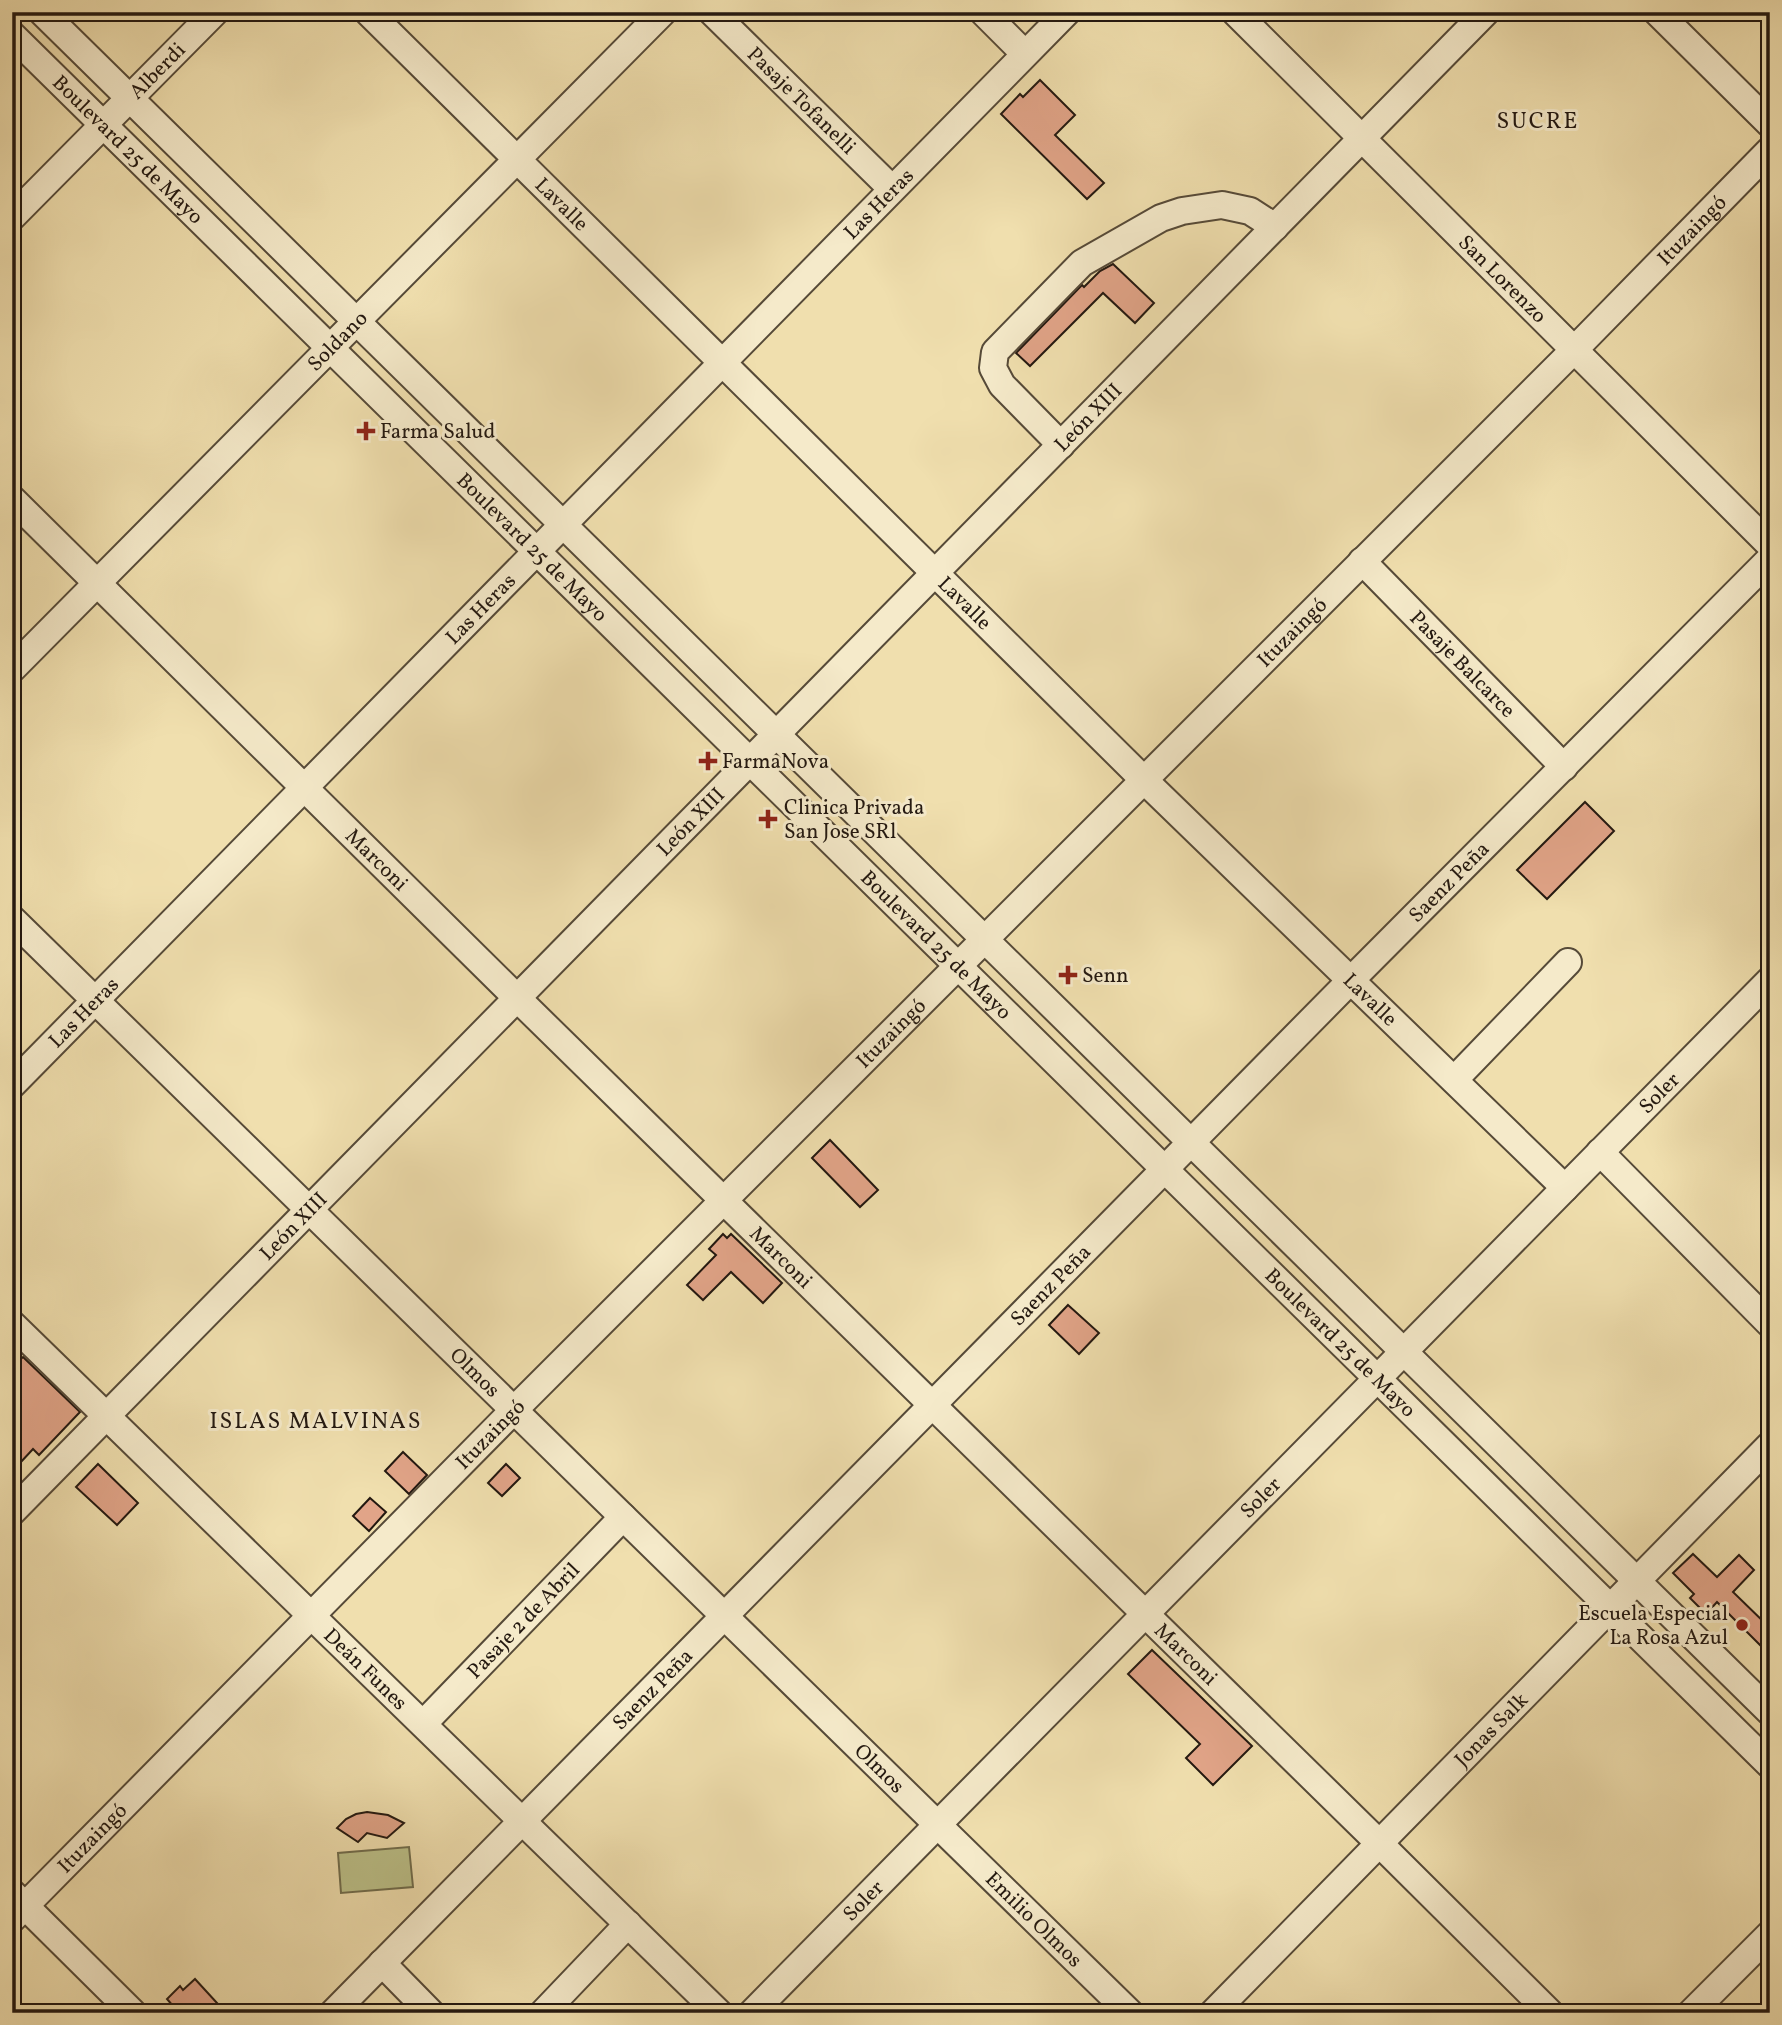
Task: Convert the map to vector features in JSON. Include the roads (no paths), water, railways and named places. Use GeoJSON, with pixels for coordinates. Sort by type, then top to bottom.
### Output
{"type":"FeatureCollection","features":[{"type":"Feature","properties":{"kind":"street","name":"Boulevard 25 de Mayo"},"geometry":{"type":"LineString","coordinates":[[42,12],[1770,1712]]}},
{"type":"Feature","properties":{"kind":"street","name":"Alberdi"},"geometry":{"type":"LineString","coordinates":[[12,217],[215,12]]}},
{"type":"Feature","properties":{"kind":"street","name":"Lavalle"},"geometry":{"type":"LineString","coordinates":[[368,12],[1144,780],[1565,1188]]}},
{"type":"Feature","properties":{"kind":"street","name":"Soldano"},"geometry":{"type":"LineString","coordinates":[[12,669],[663,12]]}},
{"type":"Feature","properties":{"kind":"street","name":"Pasaje Tofanelli"},"geometry":{"type":"LineString","coordinates":[[712,12],[892,190]]}},
{"type":"Feature","properties":{"kind":"street"},"geometry":{"type":"LineString","coordinates":[[983,12],[1025,54]]}},
{"type":"Feature","properties":{"kind":"street","name":"Las Heras"},"geometry":{"type":"LineString","coordinates":[[12,1085],[1067,12]]}},
{"type":"Feature","properties":{"kind":"street","name":"San Lorenzo"},"geometry":{"type":"LineString","coordinates":[[1235,12],[1770,545]]}},
{"type":"Feature","properties":{"kind":"street","name":"León XIII"},"geometry":{"type":"LineString","coordinates":[[12,1512],[1486,12]]}},
{"type":"Feature","properties":{"kind":"street"},"geometry":{"type":"LineString","coordinates":[[1657,12],[1770,124]]}},
{"type":"Feature","properties":{"kind":"street","name":"Boulevard 25 de Mayo"},"geometry":{"type":"LineString","coordinates":[[12,35],[1770,1765]]}},
{"type":"Feature","properties":{"kind":"street","name":"Ituzaingó"},"geometry":{"type":"LineString","coordinates":[[17,1906],[312,1615],[1770,150]]}},
{"type":"Feature","properties":{"kind":"street"},"geometry":{"type":"LineString","coordinates":[[1061,445],[1002,385],[993,368],[995,352],[1082,263],[1161,218],[1182,211],[1222,205],[1250,211],[1275,227]]}},
{"type":"Feature","properties":{"kind":"street","name":"Marconi"},"geometry":{"type":"LineString","coordinates":[[12,499],[1550,2013]]}},
{"type":"Feature","properties":{"kind":"street","name":"Saenz Peña"},"geometry":{"type":"LineString","coordinates":[[333,2013],[1770,559]]}},
{"type":"Feature","properties":{"kind":"street","name":"Pasaje Balcarce"},"geometry":{"type":"LineString","coordinates":[[1362,561],[1564,767]]}},
{"type":"Feature","properties":{"kind":"street","name":"Olmos"},"geometry":{"type":"LineString","coordinates":[[12,919],[938,1825]]}},
{"type":"Feature","properties":{"kind":"street"},"geometry":{"type":"LineString","coordinates":[[1454,1080],[1568,962]]}},
{"type":"Feature","properties":{"kind":"street","name":"Soler"},"geometry":{"type":"LineString","coordinates":[[752,2013],[1770,980]]}},
{"type":"Feature","properties":{"kind":"street"},"geometry":{"type":"LineString","coordinates":[[1600,1152],[1770,1324]]}},
{"type":"Feature","properties":{"kind":"street","name":"Deán Funes"},"geometry":{"type":"LineString","coordinates":[[12,1324],[719,2013]]}},
{"type":"Feature","properties":{"kind":"street","name":"Jonas Salk"},"geometry":{"type":"LineString","coordinates":[[1213,2013],[1770,1445]]}},
{"type":"Feature","properties":{"kind":"street","name":"Pasaje 2 de Abril"},"geometry":{"type":"LineString","coordinates":[[423,1724],[623,1517]]}},
{"type":"Feature","properties":{"kind":"street","name":"Emilio Olmos"},"geometry":{"type":"LineString","coordinates":[[938,1825],[1130,2013]]}},
{"type":"Feature","properties":{"kind":"street"},"geometry":{"type":"LineString","coordinates":[[17,1906],[133,2013]]}},
{"type":"Feature","properties":{"kind":"street"},"geometry":{"type":"LineString","coordinates":[[543,2013],[628,1924]]}},
{"type":"Feature","properties":{"kind":"street"},"geometry":{"type":"LineString","coordinates":[[1691,2013],[1770,1934]]}},
{"type":"Feature","properties":{"kind":"street"},"geometry":{"type":"LineString","coordinates":[[382,1963],[431,2013]]}},
{"type":"Feature","properties":{"kind":"place","name":"Farma Salud"},"geometry":{"type":"Point","coordinates":[366,431]}},
{"type":"Feature","properties":{"kind":"place","name":"FarmaNova"},"geometry":{"type":"Point","coordinates":[708,761]}},
{"type":"Feature","properties":{"kind":"place","name":"Clinica Privada San Jose SRl"},"geometry":{"type":"Point","coordinates":[768,819]}},
{"type":"Feature","properties":{"kind":"place","name":"Senn"},"geometry":{"type":"Point","coordinates":[1068,975]}},
{"type":"Feature","properties":{"kind":"place","name":"Escuela Especial La Rosa Azul"},"geometry":{"type":"Point","coordinates":[1742,1625]}},
{"type":"Feature","properties":{"kind":"district","name":"SUCRE"},"geometry":{"type":"Point","coordinates":[1538,120]}},
{"type":"Feature","properties":{"kind":"district","name":"ISLAS MALVINAS"},"geometry":{"type":"Point","coordinates":[316,1420]}}]}
